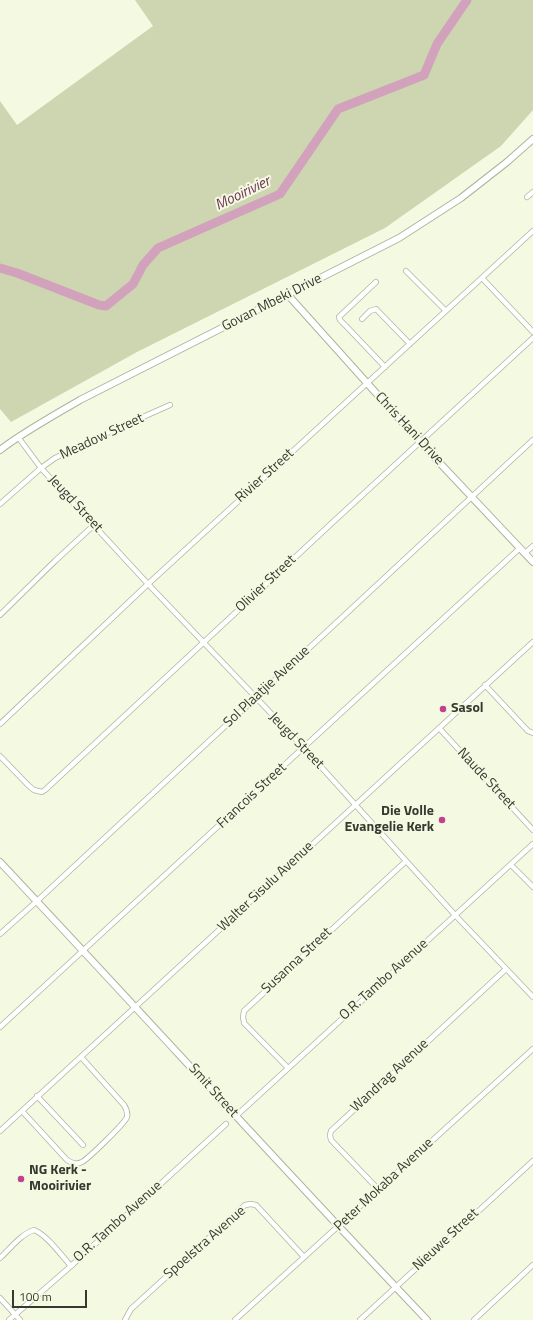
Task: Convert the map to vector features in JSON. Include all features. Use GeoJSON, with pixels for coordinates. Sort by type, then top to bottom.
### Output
{"type":"FeatureCollection","features":[{"type":"Feature","properties":{"kind":"street","name":"Govan Mbeki Drive"},"geometry":{"type":"LineString","coordinates":[[0,450],[18,437],[80,400],[376,251],[430,219],[486,179],[533,139]]}},
{"type":"Feature","properties":{"kind":"street"},"geometry":{"type":"LineString","coordinates":[[527,197],[533,192]]}},
{"type":"Feature","properties":{"kind":"street","name":"Rivier Street"},"geometry":{"type":"LineString","coordinates":[[0,724],[148,584],[533,231]]}},
{"type":"Feature","properties":{"kind":"street"},"geometry":{"type":"LineString","coordinates":[[406,271],[446,311]]}},
{"type":"Feature","properties":{"kind":"street"},"geometry":{"type":"LineString","coordinates":[[482,278],[533,332]]}},
{"type":"Feature","properties":{"kind":"street"},"geometry":{"type":"LineString","coordinates":[[376,282],[339,317],[340,320],[385,367]]}},
{"type":"Feature","properties":{"kind":"street","name":"Chris Hani Drive"},"geometry":{"type":"LineString","coordinates":[[288,295],[420,442],[533,562]]}},
{"type":"Feature","properties":{"kind":"street"},"geometry":{"type":"LineString","coordinates":[[362,320],[372,309],[376,310],[410,344]]}},
{"type":"Feature","properties":{"kind":"street","name":"Olivier Street"},"geometry":{"type":"LineString","coordinates":[[0,756],[29,786],[34,790],[42,792],[533,338]]}},
{"type":"Feature","properties":{"kind":"street","name":"Meadow Street"},"geometry":{"type":"LineString","coordinates":[[0,504],[41,468],[55,458],[170,405]]}},
{"type":"Feature","properties":{"kind":"street","name":"Jeugd Street"},"geometry":{"type":"LineString","coordinates":[[18,437],[41,468],[255,698],[304,748],[406,861],[533,997]]}},
{"type":"Feature","properties":{"kind":"street","name":"Sol Plaatjie Avenue"},"geometry":{"type":"LineString","coordinates":[[0,934],[533,440]]}},
{"type":"Feature","properties":{"kind":"street"},"geometry":{"type":"LineString","coordinates":[[0,614],[94,525]]}},
{"type":"Feature","properties":{"kind":"street"},"geometry":{"type":"LineString","coordinates":[[525,553],[533,546]]}},
{"type":"Feature","properties":{"kind":"street","name":"Francois Street"},"geometry":{"type":"LineString","coordinates":[[0,1027],[520,548]]}},
{"type":"Feature","properties":{"kind":"street","name":"Walter Sisulu Avenue"},"geometry":{"type":"LineString","coordinates":[[0,1131],[533,642]]}},
{"type":"Feature","properties":{"kind":"street"},"geometry":{"type":"LineString","coordinates":[[485,685],[528,731],[533,733]]}},
{"type":"Feature","properties":{"kind":"street","name":"Naude Street"},"geometry":{"type":"LineString","coordinates":[[439,728],[533,830]]}},
{"type":"Feature","properties":{"kind":"street","name":"O.R. Tambo Avenue"},"geometry":{"type":"LineString","coordinates":[[236,1116],[533,844]]}},
{"type":"Feature","properties":{"kind":"street","name":"Susanna Street"},"geometry":{"type":"LineString","coordinates":[[288,1068],[244,1022],[242,1017],[244,1011],[406,861]]}},
{"type":"Feature","properties":{"kind":"street","name":"Smit Street"},"geometry":{"type":"LineString","coordinates":[[0,862],[427,1320]]}},
{"type":"Feature","properties":{"kind":"street"},"geometry":{"type":"LineString","coordinates":[[511,865],[533,887]]}},
{"type":"Feature","properties":{"kind":"street","name":"Wandrag Avenue"},"geometry":{"type":"LineString","coordinates":[[379,1190],[331,1140],[331,1131],[506,969]]}},
{"type":"Feature","properties":{"kind":"street","name":"Peter Mokaba Avenue"},"geometry":{"type":"LineString","coordinates":[[235,1320],[533,1049]]}},
{"type":"Feature","properties":{"kind":"street"},"geometry":{"type":"LineString","coordinates":[[22,1111],[67,1160],[72,1163],[77,1163],[88,1158],[121,1125],[127,1116],[127,1110],[81,1057]]}},
{"type":"Feature","properties":{"kind":"street"},"geometry":{"type":"LineString","coordinates":[[37,1096],[83,1145]]}},
{"type":"Feature","properties":{"kind":"street","name":"O.R. Tambo Avenue"},"geometry":{"type":"LineString","coordinates":[[9,1320],[71,1266],[226,1124]]}},
{"type":"Feature","properties":{"kind":"street","name":"Nieuwe Street"},"geometry":{"type":"LineString","coordinates":[[360,1320],[533,1161]]}},
{"type":"Feature","properties":{"kind":"street","name":"Spoelstra Avenue"},"geometry":{"type":"LineString","coordinates":[[126,1320],[131,1309],[245,1206],[250,1204],[256,1205],[304,1257]]}},
{"type":"Feature","properties":{"kind":"street"},"geometry":{"type":"LineString","coordinates":[[0,1258],[30,1231],[34,1230],[38,1231],[71,1266]]}},
{"type":"Feature","properties":{"kind":"street"},"geometry":{"type":"LineString","coordinates":[[474,1320],[533,1265]]}},
{"type":"Feature","properties":{"kind":"street"},"geometry":{"type":"LineString","coordinates":[[0,1298],[20,1320]]}},
{"type":"Feature","properties":{"kind":"green space"},"geometry":{"type":"Polygon","coordinates":[[[135,0],[533,0],[533,110],[501,146],[385,228],[137,352],[11,422],[0,409],[0,101],[17,125],[153,26],[135,0]]]}},
{"type":"Feature","properties":{"kind":"waterway","name":"Mooirivier"},"geometry":{"type":"LineString","coordinates":[[0,268],[17,273],[99,305],[106,306],[133,284],[143,265],[158,248],[280,194],[338,109],[424,75],[437,44],[467,0]]}},
{"type":"Feature","properties":{"kind":"place","name":"Sasol"},"geometry":{"type":"Point","coordinates":[443,709]}},
{"type":"Feature","properties":{"kind":"place","name":"Die Volle Evangelie Kerk"},"geometry":{"type":"Point","coordinates":[442,820]}},
{"type":"Feature","properties":{"kind":"place","name":"NG Kerk - Mooirivier"},"geometry":{"type":"Point","coordinates":[21,1179]}}]}
